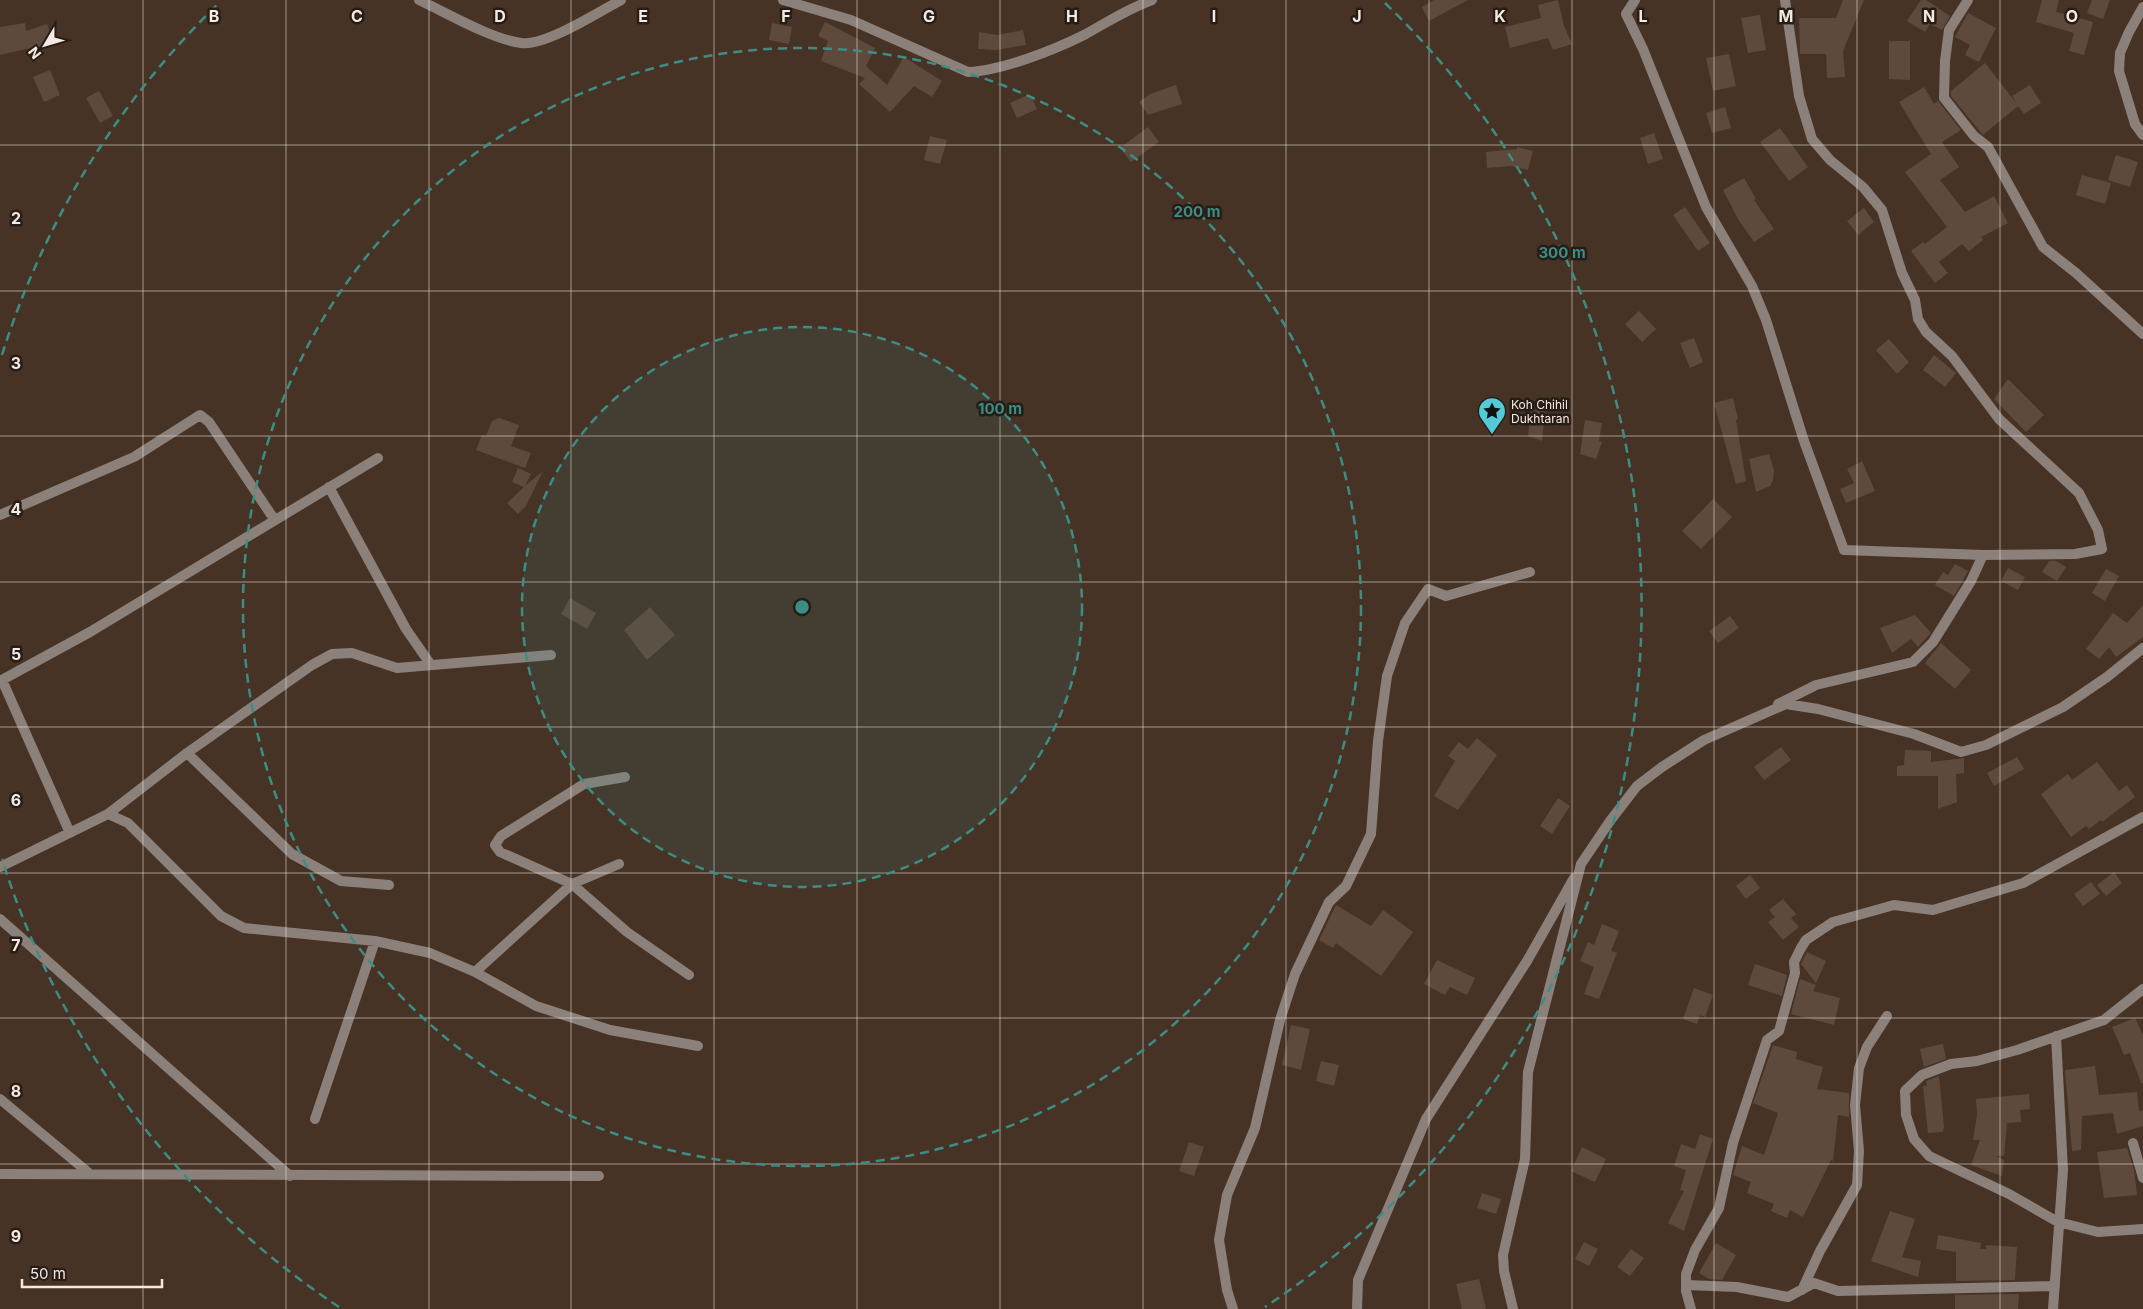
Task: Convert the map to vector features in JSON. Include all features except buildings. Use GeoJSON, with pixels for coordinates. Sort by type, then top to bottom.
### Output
{"type":"FeatureCollection","features":[{"type":"Feature","properties":{"kind":"street"},"geometry":{"type":"LineString","coordinates":[[419,0],[491,33],[521,44],[538,42],[621,0]]}},
{"type":"Feature","properties":{"kind":"street"},"geometry":{"type":"LineString","coordinates":[[784,0],[851,20],[968,72],[987,72],[1004,67],[1083,35],[1125,10],[1152,0]]}},
{"type":"Feature","properties":{"kind":"street"},"geometry":{"type":"LineString","coordinates":[[1635,0],[1626,14],[1706,208],[1752,286],[1766,320],[1804,441],[1844,550],[1983,555],[2075,554],[2102,549],[2098,530],[2079,493],[1999,419],[1952,356],[1926,332],[1918,318],[1915,300],[1902,273],[1882,210],[1863,187],[1830,160],[1812,139],[1799,96],[1785,0]]}},
{"type":"Feature","properties":{"kind":"street"},"geometry":{"type":"LineString","coordinates":[[1968,0],[1949,30],[1945,61],[1944,98],[1974,136],[1988,147],[2043,247],[2076,273],[2143,334]]}},
{"type":"Feature","properties":{"kind":"street"},"geometry":{"type":"LineString","coordinates":[[2143,7],[2128,32],[2120,53],[2119,71],[2135,124],[2143,134]]}},
{"type":"Feature","properties":{"kind":"street"},"geometry":{"type":"LineString","coordinates":[[0,515],[134,457],[200,415],[209,422],[274,519]]}},
{"type":"Feature","properties":{"kind":"street"},"geometry":{"type":"LineString","coordinates":[[70,833],[1,680],[90,632],[274,519],[378,458]]}},
{"type":"Feature","properties":{"kind":"street"},"geometry":{"type":"LineString","coordinates":[[329,487],[406,629],[430,665]]}},
{"type":"Feature","properties":{"kind":"street"},"geometry":{"type":"LineString","coordinates":[[1357,1309],[1358,1280],[1426,1118],[1527,961],[1581,864],[1610,820],[1637,786],[1662,767],[1704,740],[1764,713],[1789,696],[1816,685],[1913,662],[1933,642],[1971,581],[1983,555]]}},
{"type":"Feature","properties":{"kind":"street"},"geometry":{"type":"LineString","coordinates":[[1233,1309],[1227,1290],[1219,1240],[1227,1196],[1255,1128],[1280,1020],[1295,974],[1329,902],[1346,886],[1371,834],[1378,741],[1387,676],[1405,623],[1428,589],[1446,596],[1530,572]]}},
{"type":"Feature","properties":{"kind":"street"},"geometry":{"type":"LineString","coordinates":[[1764,713],[1764,716],[1786,704],[1818,709],[1914,734],[1962,752],[1986,745],[2063,707],[2107,677],[2143,648]]}},
{"type":"Feature","properties":{"kind":"street"},"geometry":{"type":"LineString","coordinates":[[0,867],[108,814],[187,753],[312,665],[332,654],[352,653],[397,668],[551,655]]}},
{"type":"Feature","properties":{"kind":"street"},"geometry":{"type":"LineString","coordinates":[[187,753],[292,854],[341,881],[389,885]]}},
{"type":"Feature","properties":{"kind":"street"},"geometry":{"type":"LineString","coordinates":[[625,777],[584,784],[501,836],[495,845],[500,852],[572,884],[627,932],[689,975]]}},
{"type":"Feature","properties":{"kind":"street"},"geometry":{"type":"LineString","coordinates":[[108,814],[128,823],[221,916],[244,928],[375,941],[430,953],[475,972],[536,1006],[610,1030],[698,1046]]}},
{"type":"Feature","properties":{"kind":"street"},"geometry":{"type":"LineString","coordinates":[[1692,1309],[1686,1285],[1686,1274],[1695,1250],[1719,1208],[1739,1124],[1767,1040],[1779,1030],[1795,973],[1794,962],[1806,940],[1833,922],[1876,908],[1894,904],[1933,910],[2024,883],[2143,817]]}},
{"type":"Feature","properties":{"kind":"street"},"geometry":{"type":"LineString","coordinates":[[475,972],[572,884],[619,864]]}},
{"type":"Feature","properties":{"kind":"street"},"geometry":{"type":"LineString","coordinates":[[1513,1309],[1504,1271],[1503,1255],[1525,1159],[1528,1072],[1581,864]]}},
{"type":"Feature","properties":{"kind":"street"},"geometry":{"type":"LineString","coordinates":[[0,919],[290,1176]]}},
{"type":"Feature","properties":{"kind":"street"},"geometry":{"type":"LineString","coordinates":[[315,1119],[375,941]]}},
{"type":"Feature","properties":{"kind":"street"},"geometry":{"type":"LineString","coordinates":[[2143,990],[2104,1020],[1977,1061],[1951,1064],[1922,1075],[1905,1091],[1906,1115],[1914,1139],[1929,1156],[2009,1194],[2058,1222],[2098,1232],[2143,1229]]}},
{"type":"Feature","properties":{"kind":"street"},"geometry":{"type":"LineString","coordinates":[[1802,1290],[1820,1251],[1857,1185],[1859,1151],[1854,1105],[1859,1068],[1867,1047],[1887,1016]]}},
{"type":"Feature","properties":{"kind":"street"},"geometry":{"type":"LineString","coordinates":[[2053,1309],[2063,1170],[2056,1036]]}},
{"type":"Feature","properties":{"kind":"street"},"geometry":{"type":"LineString","coordinates":[[0,1099],[88,1173]]}},
{"type":"Feature","properties":{"kind":"street"},"geometry":{"type":"LineString","coordinates":[[2133,1143],[2143,1178]]}},
{"type":"Feature","properties":{"kind":"street"},"geometry":{"type":"LineString","coordinates":[[0,1174],[600,1176]]}},
{"type":"Feature","properties":{"kind":"street"},"geometry":{"type":"LineString","coordinates":[[1686,1285],[1737,1287],[1788,1297],[1814,1284],[1838,1292],[2055,1286]]}},
{"type":"Feature","properties":{"kind":"place","name":"Koh Chihil Dukhtaran"},"geometry":{"type":"Point","coordinates":[1492,435]}}]}
